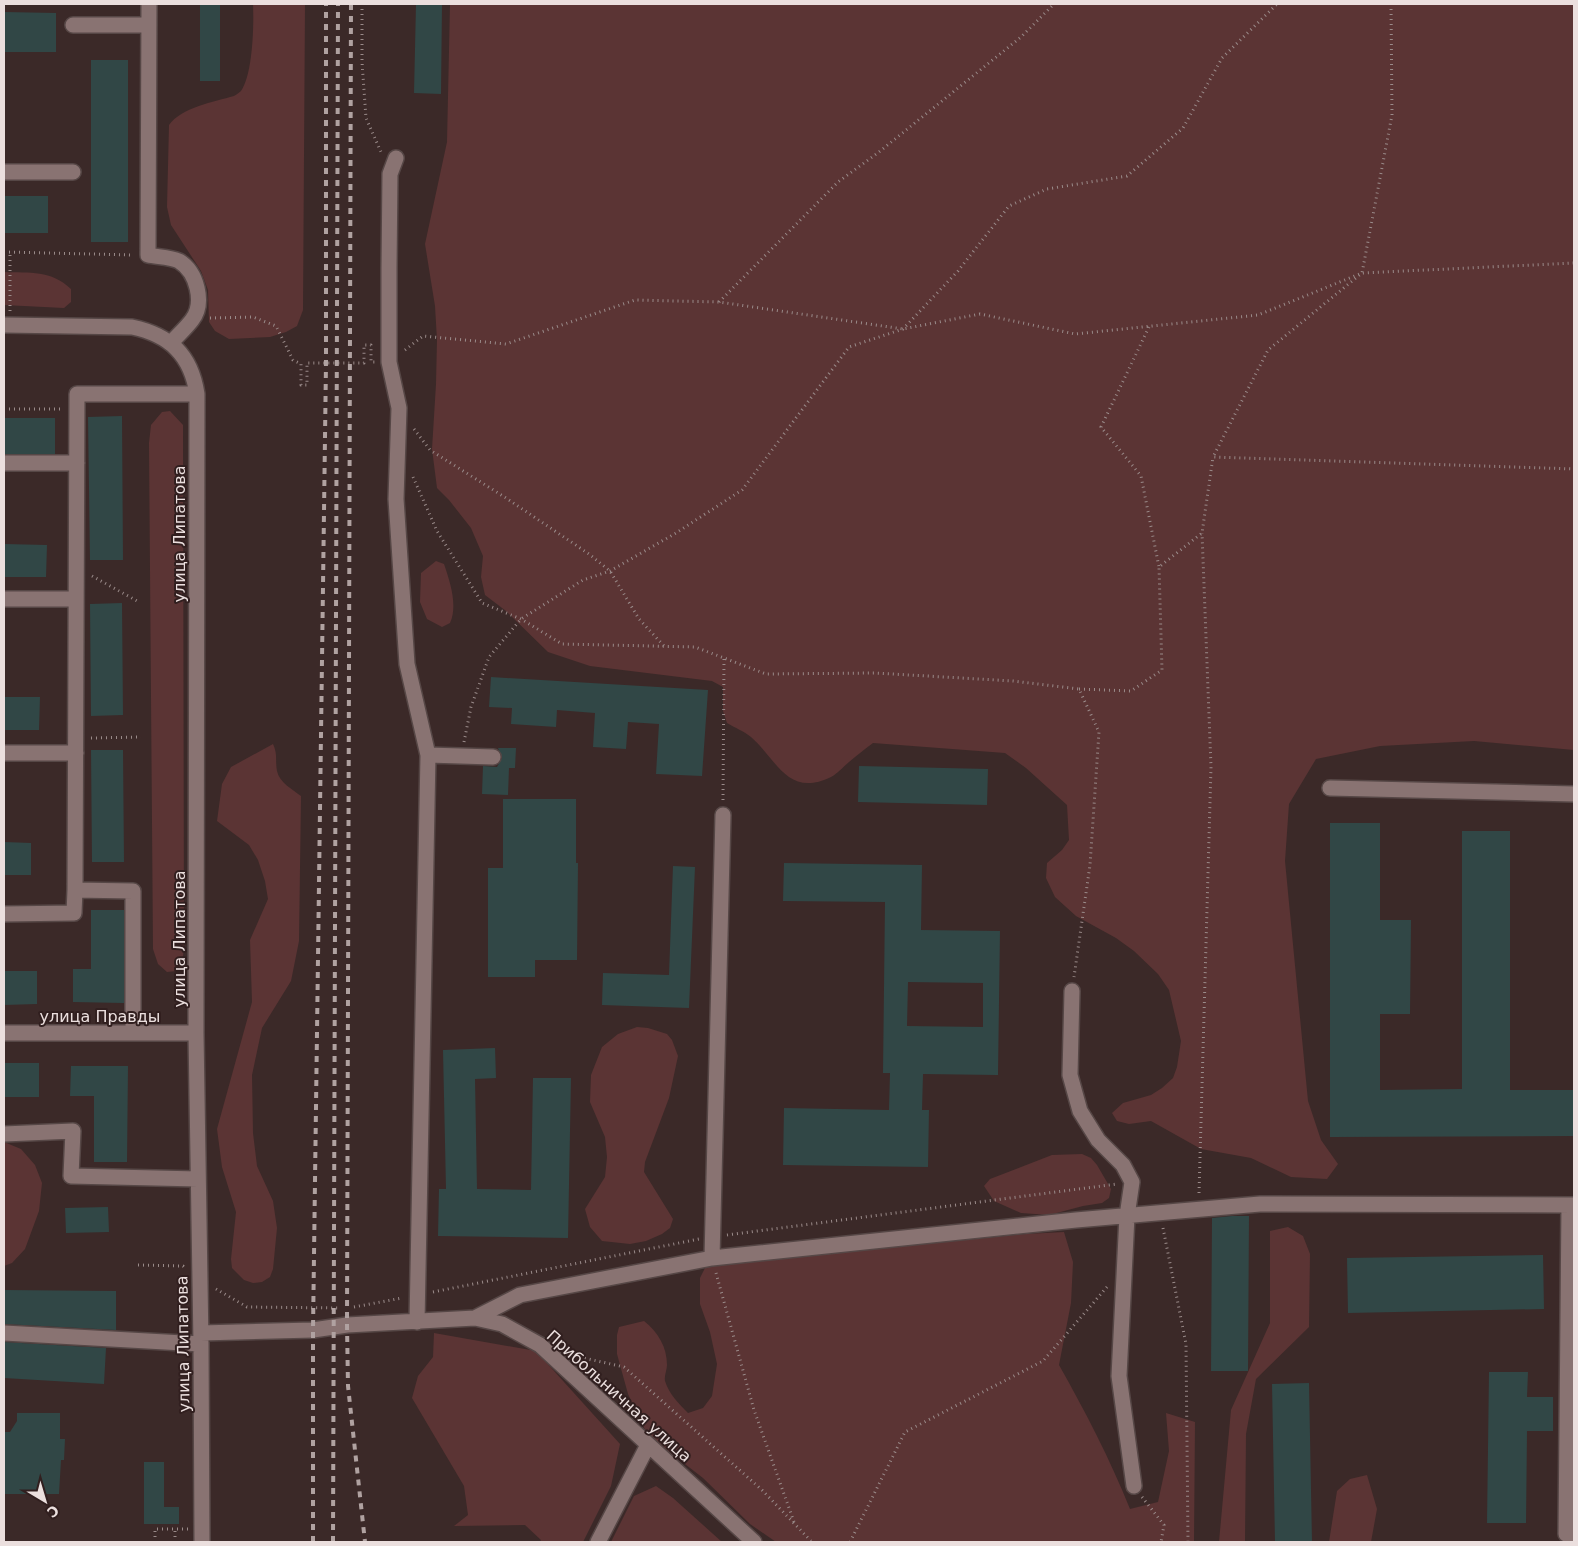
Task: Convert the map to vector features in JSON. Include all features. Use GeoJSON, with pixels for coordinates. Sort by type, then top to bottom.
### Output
{"type":"FeatureCollection","features":[{"type":"Feature","properties":{"kind":"street"},"geometry":{"type":"LineString","coordinates":[[149,4],[148,255],[177,260],[188,269],[196,284],[198,301],[194,319],[170,343]]}},
{"type":"Feature","properties":{"kind":"street"},"geometry":{"type":"LineString","coordinates":[[73,26],[149,25]]}},
{"type":"Feature","properties":{"kind":"street"},"geometry":{"type":"LineString","coordinates":[[396,158],[390,174],[389,362],[399,408],[396,498],[407,664],[428,755],[417,1322]]}},
{"type":"Feature","properties":{"kind":"street"},"geometry":{"type":"LineString","coordinates":[[4,172],[72,172]]}},
{"type":"Feature","properties":{"kind":"street","name":"улица Липатова"},"geometry":{"type":"LineString","coordinates":[[7,325],[132,327],[147,330],[160,336],[181,353],[189,364],[195,380],[197,394],[196,1033],[202,1536]]}},
{"type":"Feature","properties":{"kind":"street"},"geometry":{"type":"LineString","coordinates":[[4,914],[74,913],[77,394],[197,394]]}},
{"type":"Feature","properties":{"kind":"street"},"geometry":{"type":"LineString","coordinates":[[4,463],[77,463]]}},
{"type":"Feature","properties":{"kind":"street"},"geometry":{"type":"LineString","coordinates":[[4,599],[76,599]]}},
{"type":"Feature","properties":{"kind":"street"},"geometry":{"type":"LineString","coordinates":[[4,753],[76,753]]}},
{"type":"Feature","properties":{"kind":"street"},"geometry":{"type":"LineString","coordinates":[[428,755],[493,757]]}},
{"type":"Feature","properties":{"kind":"street"},"geometry":{"type":"LineString","coordinates":[[1330,788],[1574,794]]}},
{"type":"Feature","properties":{"kind":"street"},"geometry":{"type":"LineString","coordinates":[[712,1258],[722,815]]}},
{"type":"Feature","properties":{"kind":"street"},"geometry":{"type":"LineString","coordinates":[[75,890],[133,891],[133,1033]]}},
{"type":"Feature","properties":{"kind":"street"},"geometry":{"type":"LineString","coordinates":[[1072,991],[1070,1075],[1080,1110],[1098,1140],[1123,1165],[1132,1182],[1126,1216],[1119,1376],[1134,1486]]}},
{"type":"Feature","properties":{"kind":"street","name":"улица Правды"},"geometry":{"type":"LineString","coordinates":[[4,1033],[196,1033]]}},
{"type":"Feature","properties":{"kind":"street"},"geometry":{"type":"LineString","coordinates":[[4,1134],[73,1130],[71,1176],[198,1179]]}},
{"type":"Feature","properties":{"kind":"street"},"geometry":{"type":"LineString","coordinates":[[475,1318],[520,1295],[712,1258],[1160,1212],[1260,1204],[1571,1205],[1566,1534],[1574,1534]]}},
{"type":"Feature","properties":{"kind":"street","name":"Прибольничная улица"},"geometry":{"type":"LineString","coordinates":[[4,1333],[201,1339],[313,1330],[346,1325],[475,1318],[502,1324],[540,1345],[754,1542]]}},
{"type":"Feature","properties":{"kind":"street"},"geometry":{"type":"LineString","coordinates":[[598,1542],[648,1445]]}},
{"type":"Feature","properties":{"kind":"path"},"geometry":{"type":"LineString","coordinates":[[362,4],[362,62],[366,118],[390,174]]}},
{"type":"Feature","properties":{"kind":"path"},"geometry":{"type":"LineString","coordinates":[[719,302],[838,182],[879,152],[1021,37],[1054,4]]}},
{"type":"Feature","properties":{"kind":"path"},"geometry":{"type":"LineString","coordinates":[[903,329],[958,271],[1010,206],[1047,189],[1126,176],[1182,128],[1222,58],[1277,4]]}},
{"type":"Feature","properties":{"kind":"path"},"geometry":{"type":"LineString","coordinates":[[1199,1209],[1211,767],[1202,533],[1213,457],[1268,350],[1362,273],[1392,115],[1392,4]]}},
{"type":"Feature","properties":{"kind":"path"},"geometry":{"type":"LineString","coordinates":[[4,252],[148,255]]}},
{"type":"Feature","properties":{"kind":"path"},"geometry":{"type":"LineString","coordinates":[[7,325],[10,252]]}},
{"type":"Feature","properties":{"kind":"path"},"geometry":{"type":"LineString","coordinates":[[461,755],[471,707],[488,657],[521,620],[583,580],[610,570],[676,533],[742,490],[849,347],[903,329],[980,314],[1074,334],[1258,315],[1362,273],[1574,263]]}},
{"type":"Feature","properties":{"kind":"path"},"geometry":{"type":"LineString","coordinates":[[194,319],[253,317],[276,326],[294,360],[301,364],[301,385],[307,385],[307,364],[364,363],[364,345],[371,345],[371,362],[389,362],[423,336],[506,344],[635,300],[719,302],[903,329]]}},
{"type":"Feature","properties":{"kind":"path"},"geometry":{"type":"LineString","coordinates":[[410,468],[437,531],[482,603],[521,620],[562,644],[695,647],[766,674],[875,673],[1013,681],[1079,689],[1131,691],[1162,670],[1159,567],[1141,476],[1101,426],[1149,327]]}},
{"type":"Feature","properties":{"kind":"path"},"geometry":{"type":"LineString","coordinates":[[399,408],[430,450],[514,503],[610,570],[639,619],[665,647]]}},
{"type":"Feature","properties":{"kind":"path"},"geometry":{"type":"LineString","coordinates":[[4,409],[77,409]]}},
{"type":"Feature","properties":{"kind":"path"},"geometry":{"type":"LineString","coordinates":[[1213,457],[1574,469]]}},
{"type":"Feature","properties":{"kind":"path"},"geometry":{"type":"LineString","coordinates":[[1159,567],[1202,533]]}},
{"type":"Feature","properties":{"kind":"path"},"geometry":{"type":"LineString","coordinates":[[76,567],[139,602]]}},
{"type":"Feature","properties":{"kind":"path"},"geometry":{"type":"LineString","coordinates":[[722,815],[724,658]]}},
{"type":"Feature","properties":{"kind":"path"},"geometry":{"type":"LineString","coordinates":[[1072,991],[1090,864],[1099,732],[1079,689]]}},
{"type":"Feature","properties":{"kind":"path"},"geometry":{"type":"LineString","coordinates":[[76,738],[141,736]]}},
{"type":"Feature","properties":{"kind":"path"},"geometry":{"type":"LineString","coordinates":[[138,1265],[183,1266],[200,1280],[247,1307],[346,1309],[712,1237],[1132,1182]]}},
{"type":"Feature","properties":{"kind":"path"},"geometry":{"type":"LineString","coordinates":[[1160,1212],[1186,1344],[1188,1542]]}},
{"type":"Feature","properties":{"kind":"path"},"geometry":{"type":"LineString","coordinates":[[712,1258],[754,1410],[794,1524]]}},
{"type":"Feature","properties":{"kind":"path"},"geometry":{"type":"LineString","coordinates":[[850,1542],[905,1432],[1044,1361],[1124,1267]]}},
{"type":"Feature","properties":{"kind":"path"},"geometry":{"type":"LineString","coordinates":[[571,1355],[624,1367],[762,1490],[814,1542]]}},
{"type":"Feature","properties":{"kind":"path"},"geometry":{"type":"LineString","coordinates":[[1134,1486],[1164,1524],[1161,1542]]}},
{"type":"Feature","properties":{"kind":"path"},"geometry":{"type":"LineString","coordinates":[[155,1542],[155,1529],[175,1529],[202,1536]]}},
{"type":"Feature","properties":{"kind":"path"},"geometry":{"type":"LineString","coordinates":[[175,1529],[175,1542]]}},
{"type":"Feature","properties":{"kind":"shaded area"},"geometry":{"type":"Polygon","coordinates":[[[253,4],[305,4],[303,310],[297,326],[286,332],[270,337],[229,339],[215,331],[209,322],[208,290],[201,271],[171,225],[167,207],[169,125],[190,109],[234,96],[241,91],[248,73],[250,61],[253,36],[253,4]]]}},
{"type":"Feature","properties":{"kind":"shaded area"},"geometry":{"type":"Polygon","coordinates":[[[450,4],[1574,4],[1574,750],[1474,741],[1380,746],[1316,759],[1289,804],[1285,861],[1308,1101],[1321,1140],[1338,1164],[1327,1179],[1291,1177],[1251,1158],[1201,1149],[1151,1121],[1129,1124],[1117,1121],[1112,1113],[1123,1103],[1151,1095],[1173,1078],[1177,1067],[1181,1041],[1169,990],[1158,974],[1134,951],[1116,938],[1076,916],[1055,897],[1046,878],[1047,863],[1062,850],[1069,840],[1067,805],[1026,768],[1005,753],[873,743],[831,777],[816,782],[804,783],[794,780],[776,765],[751,737],[727,723],[723,711],[723,687],[712,681],[590,666],[548,652],[506,611],[485,595],[481,577],[483,556],[471,528],[437,488],[432,449],[437,340],[435,306],[425,244],[447,142],[450,4]]]}},
{"type":"Feature","properties":{"kind":"shaded area"},"geometry":{"type":"Polygon","coordinates":[[[4,272],[40,274],[56,278],[71,289],[71,302],[64,308],[4,305],[4,272]]]}},
{"type":"Feature","properties":{"kind":"shaded area"},"geometry":{"type":"Polygon","coordinates":[[[170,411],[183,425],[184,947],[182,965],[176,971],[167,972],[158,964],[153,949],[149,443],[151,425],[162,412],[170,411]]]}},
{"type":"Feature","properties":{"kind":"shaded area"},"geometry":{"type":"Polygon","coordinates":[[[436,561],[444,564],[451,586],[453,601],[450,623],[442,627],[427,619],[420,602],[421,573],[436,561]]]}},
{"type":"Feature","properties":{"kind":"shaded area"},"geometry":{"type":"Polygon","coordinates":[[[273,744],[276,767],[280,779],[301,796],[299,941],[291,981],[262,1028],[252,1075],[253,1133],[257,1166],[273,1201],[277,1228],[273,1269],[270,1277],[262,1282],[253,1283],[244,1280],[232,1268],[231,1259],[236,1212],[222,1167],[217,1129],[252,1002],[250,940],[268,899],[265,881],[258,860],[249,845],[217,821],[222,784],[231,767],[273,744]]]}},
{"type":"Feature","properties":{"kind":"shaded area"},"geometry":{"type":"Polygon","coordinates":[[[637,1027],[648,1028],[667,1034],[672,1040],[678,1056],[669,1098],[645,1162],[644,1172],[673,1219],[670,1228],[662,1234],[646,1241],[630,1244],[602,1241],[590,1227],[585,1209],[605,1177],[607,1157],[605,1137],[590,1102],[591,1075],[602,1047],[618,1034],[637,1027]]]}},
{"type":"Feature","properties":{"kind":"shaded area"},"geometry":{"type":"Polygon","coordinates":[[[4,1142],[21,1149],[35,1165],[42,1183],[39,1211],[25,1249],[12,1263],[4,1266],[4,1142]]]}},
{"type":"Feature","properties":{"kind":"shaded area"},"geometry":{"type":"Polygon","coordinates":[[[1082,1154],[1091,1158],[1097,1165],[1111,1189],[1109,1198],[1102,1203],[1049,1215],[1021,1213],[994,1201],[984,1186],[990,1179],[1052,1155],[1082,1154]]]}},
{"type":"Feature","properties":{"kind":"shaded area"},"geometry":{"type":"Polygon","coordinates":[[[1288,1227],[1303,1236],[1310,1254],[1309,1327],[1256,1379],[1246,1434],[1245,1542],[1219,1542],[1231,1410],[1270,1323],[1270,1231],[1288,1227]]]}},
{"type":"Feature","properties":{"kind":"shaded area"},"geometry":{"type":"Polygon","coordinates":[[[1064,1232],[1073,1262],[1071,1303],[1059,1365],[1097,1436],[1130,1509],[1158,1502],[1169,1451],[1166,1413],[1195,1422],[1194,1542],[776,1542],[750,1524],[703,1478],[654,1440],[644,1428],[628,1394],[617,1354],[617,1335],[619,1327],[644,1321],[654,1330],[663,1346],[667,1358],[665,1381],[678,1402],[688,1413],[703,1408],[712,1396],[717,1364],[710,1332],[700,1304],[700,1278],[706,1266],[1026,1234],[1064,1232]]]}},
{"type":"Feature","properties":{"kind":"shaded area"},"geometry":{"type":"Polygon","coordinates":[[[434,1333],[536,1351],[620,1444],[611,1486],[583,1542],[540,1542],[541,1540],[525,1525],[454,1526],[468,1515],[464,1486],[412,1398],[418,1376],[433,1357],[434,1333]]]}},
{"type":"Feature","properties":{"kind":"shaded area"},"geometry":{"type":"Polygon","coordinates":[[[1367,1475],[1377,1509],[1371,1542],[1329,1542],[1337,1491],[1350,1479],[1367,1475]]]}},
{"type":"Feature","properties":{"kind":"shaded area"},"geometry":{"type":"Polygon","coordinates":[[[656,1486],[673,1498],[722,1542],[611,1542],[634,1496],[656,1486]]]}},
{"type":"Feature","properties":{"kind":"building"},"geometry":{"type":"Polygon","coordinates":[[[200,4],[220,4],[220,81],[200,81],[200,4]]]}},
{"type":"Feature","properties":{"kind":"building"},"geometry":{"type":"Polygon","coordinates":[[[416,4],[442,4],[441,94],[414,93],[416,4]]]}},
{"type":"Feature","properties":{"kind":"building"},"geometry":{"type":"Polygon","coordinates":[[[4,12],[56,13],[56,52],[4,52],[4,12]]]}},
{"type":"Feature","properties":{"kind":"building"},"geometry":{"type":"Polygon","coordinates":[[[91,60],[128,60],[128,242],[91,242],[91,60]]]}},
{"type":"Feature","properties":{"kind":"building"},"geometry":{"type":"Polygon","coordinates":[[[4,196],[48,196],[48,233],[4,233],[4,196]]]}},
{"type":"Feature","properties":{"kind":"building"},"geometry":{"type":"Polygon","coordinates":[[[122,416],[123,560],[90,560],[88,417],[122,416]]]}},
{"type":"Feature","properties":{"kind":"building"},"geometry":{"type":"Polygon","coordinates":[[[4,418],[55,418],[55,454],[4,454],[4,418]]]}},
{"type":"Feature","properties":{"kind":"building"},"geometry":{"type":"Polygon","coordinates":[[[4,544],[47,545],[46,577],[4,577],[4,544]]]}},
{"type":"Feature","properties":{"kind":"building"},"geometry":{"type":"Polygon","coordinates":[[[122,603],[123,715],[91,716],[90,604],[122,603]]]}},
{"type":"Feature","properties":{"kind":"building"},"geometry":{"type":"Polygon","coordinates":[[[491,677],[708,690],[702,776],[656,774],[659,724],[628,722],[626,749],[593,747],[595,713],[557,710],[556,727],[511,724],[512,708],[489,707],[491,677]]]}},
{"type":"Feature","properties":{"kind":"building"},"geometry":{"type":"Polygon","coordinates":[[[4,697],[40,697],[39,730],[4,730],[4,697]]]}},
{"type":"Feature","properties":{"kind":"building"},"geometry":{"type":"Polygon","coordinates":[[[498,748],[516,748],[515,768],[509,768],[508,795],[482,794],[483,766],[497,767],[502,758],[498,748]]]}},
{"type":"Feature","properties":{"kind":"building"},"geometry":{"type":"Polygon","coordinates":[[[91,750],[123,750],[124,862],[92,862],[91,750]]]}},
{"type":"Feature","properties":{"kind":"building"},"geometry":{"type":"Polygon","coordinates":[[[859,766],[988,769],[987,805],[858,802],[859,766]]]}},
{"type":"Feature","properties":{"kind":"building"},"geometry":{"type":"Polygon","coordinates":[[[503,799],[576,799],[576,863],[578,863],[577,960],[535,960],[535,977],[488,977],[488,868],[503,868],[503,799]]]}},
{"type":"Feature","properties":{"kind":"building"},"geometry":{"type":"Polygon","coordinates":[[[1330,823],[1380,823],[1380,920],[1411,920],[1410,1014],[1380,1014],[1380,1090],[1462,1089],[1462,831],[1510,831],[1510,1090],[1574,1090],[1574,1136],[1330,1137],[1330,823]]]}},
{"type":"Feature","properties":{"kind":"building"},"geometry":{"type":"Polygon","coordinates":[[[4,842],[31,843],[31,875],[4,875],[4,842]]]}},
{"type":"Feature","properties":{"kind":"building"},"geometry":{"type":"Polygon","coordinates":[[[784,863],[922,865],[921,930],[1000,931],[998,1075],[923,1074],[922,1110],[929,1110],[928,1167],[783,1165],[784,1108],[889,1110],[890,1073],[883,1073],[885,902],[783,901],[784,863]],[[908,982],[907,1026],[983,1027],[983,983],[908,982]]]}},
{"type":"Feature","properties":{"kind":"building"},"geometry":{"type":"Polygon","coordinates":[[[673,866],[695,867],[689,1008],[602,1005],[603,973],[669,975],[673,866]]]}},
{"type":"Feature","properties":{"kind":"building"},"geometry":{"type":"Polygon","coordinates":[[[91,910],[124,910],[124,1003],[73,1002],[73,969],[91,969],[91,910]]]}},
{"type":"Feature","properties":{"kind":"building"},"geometry":{"type":"Polygon","coordinates":[[[4,971],[37,971],[37,1004],[4,1005],[4,971]]]}},
{"type":"Feature","properties":{"kind":"building"},"geometry":{"type":"Polygon","coordinates":[[[495,1048],[496,1078],[475,1079],[477,1189],[531,1190],[533,1078],[571,1078],[568,1238],[438,1236],[439,1189],[446,1189],[443,1050],[495,1048]]]}},
{"type":"Feature","properties":{"kind":"building"},"geometry":{"type":"Polygon","coordinates":[[[4,1063],[39,1063],[39,1097],[4,1097],[4,1063]]]}},
{"type":"Feature","properties":{"kind":"building"},"geometry":{"type":"Polygon","coordinates":[[[71,1066],[128,1066],[127,1162],[94,1162],[94,1096],[70,1096],[71,1066]]]}},
{"type":"Feature","properties":{"kind":"building"},"geometry":{"type":"Polygon","coordinates":[[[108,1207],[109,1232],[66,1233],[65,1208],[108,1207]]]}},
{"type":"Feature","properties":{"kind":"building"},"geometry":{"type":"Polygon","coordinates":[[[1249,1216],[1248,1371],[1211,1371],[1212,1218],[1249,1216]]]}},
{"type":"Feature","properties":{"kind":"building"},"geometry":{"type":"Polygon","coordinates":[[[1543,1255],[1544,1309],[1348,1313],[1347,1258],[1543,1255]]]}},
{"type":"Feature","properties":{"kind":"building"},"geometry":{"type":"Polygon","coordinates":[[[4,1290],[116,1291],[116,1330],[4,1324],[4,1290]]]}},
{"type":"Feature","properties":{"kind":"building"},"geometry":{"type":"Polygon","coordinates":[[[4,1342],[106,1348],[104,1384],[4,1378],[4,1342]]]}},
{"type":"Feature","properties":{"kind":"building"},"geometry":{"type":"Polygon","coordinates":[[[1489,1372],[1528,1372],[1527,1397],[1553,1397],[1553,1431],[1527,1431],[1526,1523],[1487,1523],[1489,1372]]]}},
{"type":"Feature","properties":{"kind":"building"},"geometry":{"type":"Polygon","coordinates":[[[1309,1383],[1312,1542],[1275,1542],[1272,1384],[1309,1383]]]}},
{"type":"Feature","properties":{"kind":"building"},"geometry":{"type":"Polygon","coordinates":[[[17,1413],[60,1413],[60,1439],[65,1439],[64,1460],[61,1460],[59,1494],[4,1494],[4,1432],[10,1432],[17,1421],[17,1413]]]}},
{"type":"Feature","properties":{"kind":"building"},"geometry":{"type":"Polygon","coordinates":[[[144,1462],[164,1462],[164,1507],[179,1507],[179,1524],[144,1524],[144,1462]]]}},
{"type":"Feature","properties":{"kind":"railway"},"geometry":{"type":"LineString","coordinates":[[313,1542],[313,1330],[326,363],[326,4]]}},
{"type":"Feature","properties":{"kind":"railway"},"geometry":{"type":"LineString","coordinates":[[333,1542],[338,4]]}},
{"type":"Feature","properties":{"kind":"railway"},"geometry":{"type":"LineString","coordinates":[[351,4],[347,1325],[348,1386],[365,1542]]}}]}
